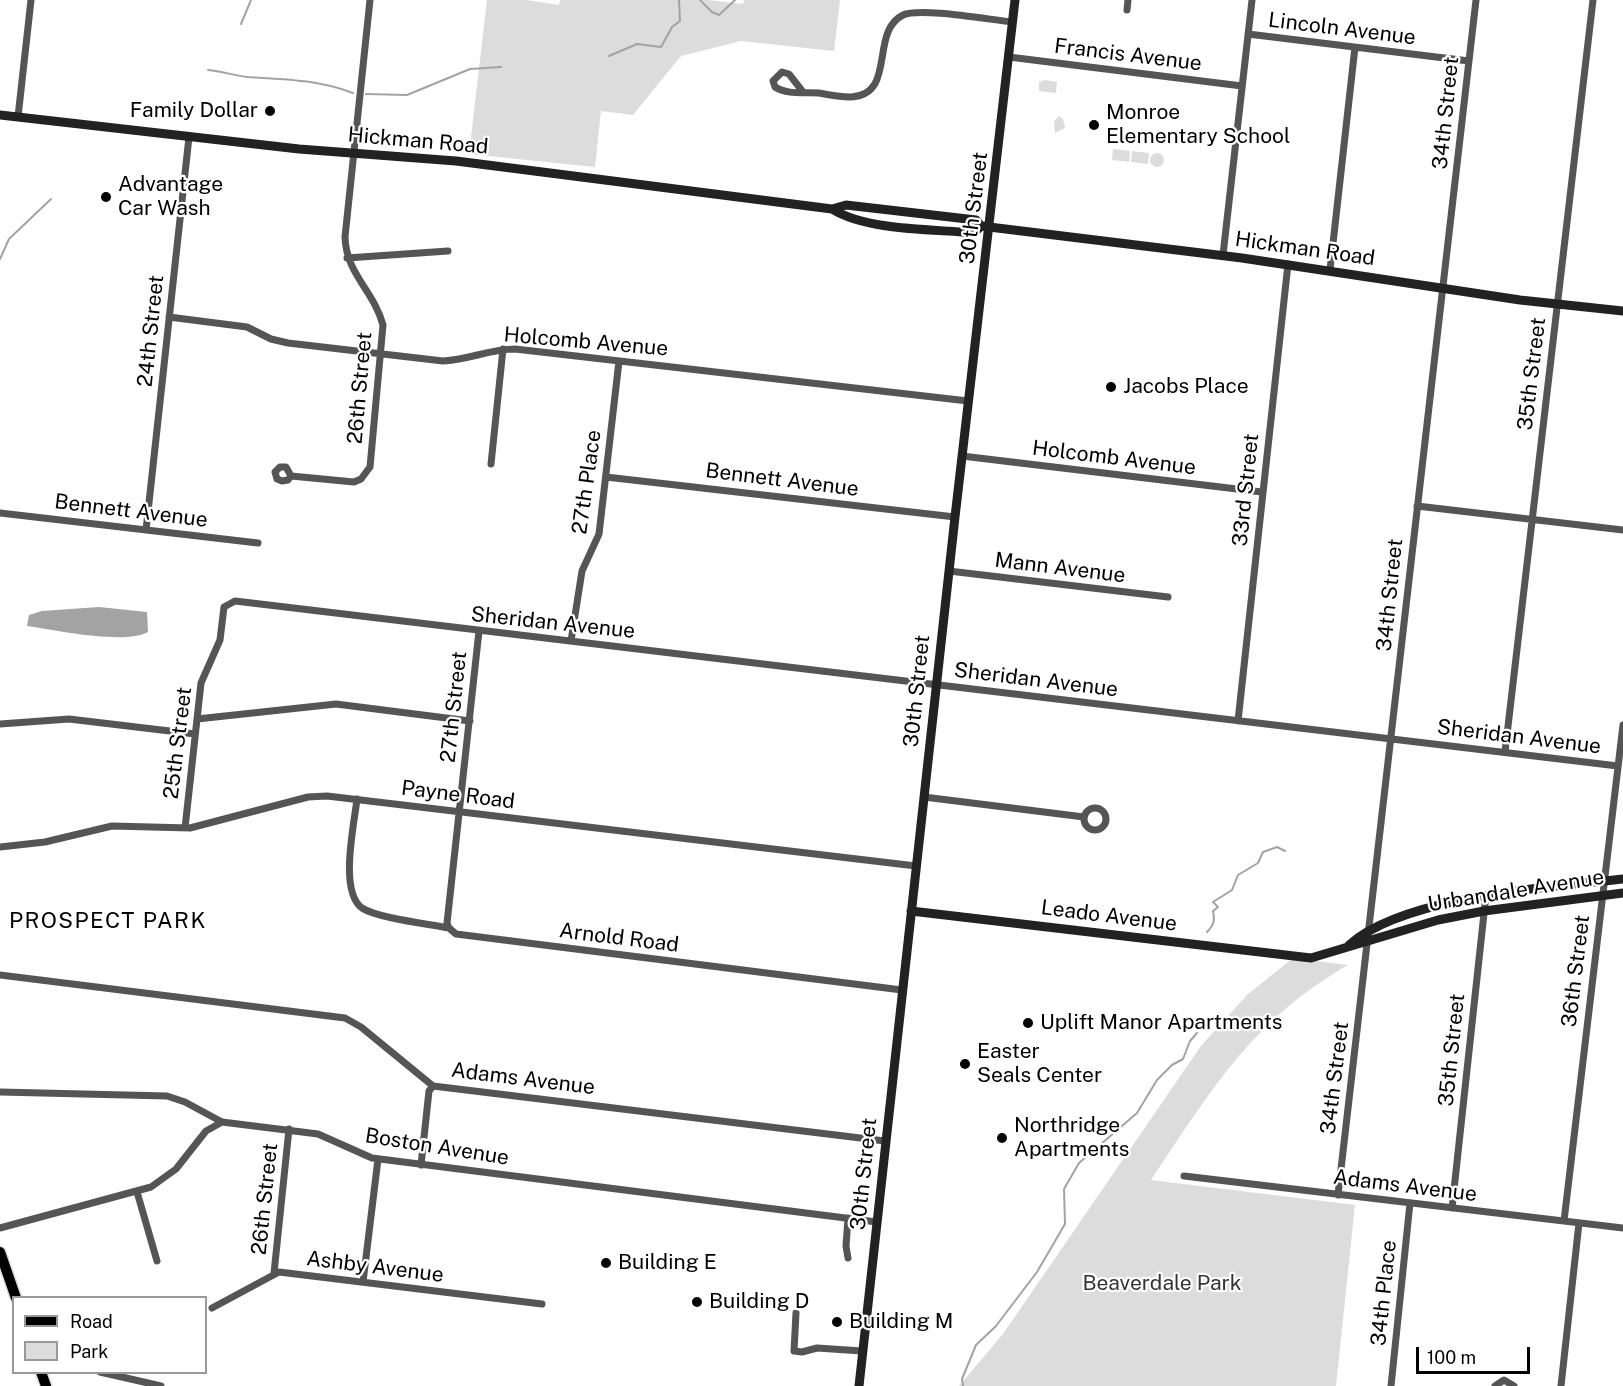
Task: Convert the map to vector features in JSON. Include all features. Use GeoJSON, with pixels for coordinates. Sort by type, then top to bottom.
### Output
{"type":"FeatureCollection","features":[{"type":"Feature","properties":{"kind":"main road"},"geometry":{"type":"LineString","coordinates":[[0,1252],[15,1296]]}},
{"type":"Feature","properties":{"kind":"street"},"geometry":{"type":"LineString","coordinates":[[18,117],[31,0]]}},
{"type":"Feature","properties":{"kind":"street","name":"26th Street"},"geometry":{"type":"LineString","coordinates":[[291,476],[354,482],[361,479],[370,467],[383,325],[380,313],[350,267],[345,237],[370,0]]}},
{"type":"Feature","properties":{"kind":"street","name":"30th Street"},"geometry":{"type":"LineString","coordinates":[[859,1386],[968,401],[985,227],[1016,0]]}},
{"type":"Feature","properties":{"kind":"street"},"geometry":{"type":"LineString","coordinates":[[1127,10],[1128,0]]}},
{"type":"Feature","properties":{"kind":"street"},"geometry":{"type":"LineString","coordinates":[[1223,255],[1252,0]]}},
{"type":"Feature","properties":{"kind":"street","name":"34th Street"},"geometry":{"type":"LineString","coordinates":[[1338,1194],[1476,0]]}},
{"type":"Feature","properties":{"kind":"street","name":"35th Street"},"geometry":{"type":"LineString","coordinates":[[1505,752],[1593,0]]}},
{"type":"Feature","properties":{"kind":"street"},"geometry":{"type":"LineString","coordinates":[[803,92],[851,97],[871,90],[880,73],[889,27],[894,21],[910,13],[1013,22]]}},
{"type":"Feature","properties":{"kind":"street","name":"Lincoln Avenue"},"geometry":{"type":"LineString","coordinates":[[1248,34],[1468,61]]}},
{"type":"Feature","properties":{"kind":"street"},"geometry":{"type":"LineString","coordinates":[[1330,270],[1355,47]]}},
{"type":"Feature","properties":{"kind":"street","name":"Francis Avenue"},"geometry":{"type":"LineString","coordinates":[[1009,57],[1242,86]]}},
{"type":"Feature","properties":{"kind":"street","name":"Hickman Road"},"geometry":{"type":"LineString","coordinates":[[0,115],[353,153],[456,161],[832,209],[844,216],[905,226],[974,233],[985,227]]}},
{"type":"Feature","properties":{"kind":"street","name":"24th Street"},"geometry":{"type":"LineString","coordinates":[[146,530],[189,136]]}},
{"type":"Feature","properties":{"kind":"street","name":"Hickman Road"},"geometry":{"type":"LineString","coordinates":[[832,209],[846,205],[976,220],[985,227],[1223,255],[1557,304],[1623,310]]}},
{"type":"Feature","properties":{"kind":"street"},"geometry":{"type":"LineString","coordinates":[[347,258],[448,251]]}},
{"type":"Feature","properties":{"kind":"street","name":"33rd Street"},"geometry":{"type":"LineString","coordinates":[[1238,720],[1288,264]]}},
{"type":"Feature","properties":{"kind":"street","name":"Holcomb Avenue"},"geometry":{"type":"LineString","coordinates":[[169,316],[247,327],[271,339],[288,343],[382,354],[461,360],[503,349],[968,401]]}},
{"type":"Feature","properties":{"kind":"street"},"geometry":{"type":"LineString","coordinates":[[491,464],[503,349]]}},
{"type":"Feature","properties":{"kind":"street","name":"27th Place"},"geometry":{"type":"LineString","coordinates":[[572,641],[582,571],[599,534],[619,361]]}},
{"type":"Feature","properties":{"kind":"street","name":"Holcomb Avenue"},"geometry":{"type":"LineString","coordinates":[[962,456],[1262,492]]}},
{"type":"Feature","properties":{"kind":"street","name":"Bennett Avenue"},"geometry":{"type":"LineString","coordinates":[[606,477],[955,517]]}},
{"type":"Feature","properties":{"kind":"street"},"geometry":{"type":"LineString","coordinates":[[1417,506],[1623,530]]}},
{"type":"Feature","properties":{"kind":"street","name":"Bennett Avenue"},"geometry":{"type":"LineString","coordinates":[[0,513],[258,543]]}},
{"type":"Feature","properties":{"kind":"street","name":"Mann Avenue"},"geometry":{"type":"LineString","coordinates":[[949,571],[1168,597]]}},
{"type":"Feature","properties":{"kind":"street","name":"Sheridan Avenue"},"geometry":{"type":"LineString","coordinates":[[235,601],[1618,766]]}},
{"type":"Feature","properties":{"kind":"street","name":"25th Street"},"geometry":{"type":"LineString","coordinates":[[185,828],[201,683],[220,640],[222,612],[227,604],[235,601]]}},
{"type":"Feature","properties":{"kind":"street","name":"27th Street"},"geometry":{"type":"LineString","coordinates":[[449,928],[447,923],[479,631]]}},
{"type":"Feature","properties":{"kind":"street"},"geometry":{"type":"LineString","coordinates":[[197,719],[336,704],[470,721]]}},
{"type":"Feature","properties":{"kind":"street"},"geometry":{"type":"LineString","coordinates":[[0,724],[69,719],[195,734]]}},
{"type":"Feature","properties":{"kind":"street","name":"36th Street"},"geometry":{"type":"LineString","coordinates":[[1564,1221],[1602,881],[1623,725]]}},
{"type":"Feature","properties":{"kind":"street","name":"Payne Road"},"geometry":{"type":"LineString","coordinates":[[0,847],[45,842],[112,826],[185,828],[204,825],[308,797],[357,799],[916,866]]}},
{"type":"Feature","properties":{"kind":"street"},"geometry":{"type":"LineString","coordinates":[[924,797],[1084,817]]}},
{"type":"Feature","properties":{"kind":"street","name":"Arnold Road"},"geometry":{"type":"LineString","coordinates":[[357,799],[349,885],[355,901],[371,912],[449,928],[456,934],[902,990]]}},
{"type":"Feature","properties":{"kind":"street","name":"Urbandale Avenue"},"geometry":{"type":"LineString","coordinates":[[1345,948],[1369,930],[1438,906],[1486,895],[1623,879]]}},
{"type":"Feature","properties":{"kind":"street","name":"Urbandale Avenue"},"geometry":{"type":"LineString","coordinates":[[1303,957],[1330,955],[1345,948],[1438,920],[1484,911],[1623,893]]}},
{"type":"Feature","properties":{"kind":"street","name":"35th Street"},"geometry":{"type":"LineString","coordinates":[[1452,1208],[1486,895]]}},
{"type":"Feature","properties":{"kind":"street","name":"Leado Avenue"},"geometry":{"type":"LineString","coordinates":[[911,911],[1303,957]]}},
{"type":"Feature","properties":{"kind":"street","name":"Adams Avenue"},"geometry":{"type":"LineString","coordinates":[[0,975],[345,1018],[362,1027],[433,1086],[885,1141]]}},
{"type":"Feature","properties":{"kind":"street"},"geometry":{"type":"LineString","coordinates":[[421,1165],[429,1090],[433,1086]]}},
{"type":"Feature","properties":{"kind":"street","name":"Boston Avenue"},"geometry":{"type":"LineString","coordinates":[[0,1092],[167,1096],[185,1102],[222,1122],[318,1134],[378,1159],[876,1222]]}},
{"type":"Feature","properties":{"kind":"street"},"geometry":{"type":"LineString","coordinates":[[0,1228],[137,1192],[165,1179],[206,1131],[222,1122]]}},
{"type":"Feature","properties":{"kind":"street","name":"26th Street"},"geometry":{"type":"LineString","coordinates":[[274,1273],[289,1129]]}},
{"type":"Feature","properties":{"kind":"street"},"geometry":{"type":"LineString","coordinates":[[363,1282],[378,1159]]}},
{"type":"Feature","properties":{"kind":"street","name":"Adams Avenue"},"geometry":{"type":"LineString","coordinates":[[1184,1176],[1623,1228]]}},
{"type":"Feature","properties":{"kind":"street"},"geometry":{"type":"LineString","coordinates":[[137,1192],[157,1261]]}},
{"type":"Feature","properties":{"kind":"street","name":"34th Place"},"geometry":{"type":"LineString","coordinates":[[1391,1386],[1410,1203]]}},
{"type":"Feature","properties":{"kind":"street"},"geometry":{"type":"LineString","coordinates":[[848,1218],[846,1246],[848,1258]]}},
{"type":"Feature","properties":{"kind":"street"},"geometry":{"type":"LineString","coordinates":[[1562,1386],[1580,1223]]}},
{"type":"Feature","properties":{"kind":"street","name":"Ashby Avenue"},"geometry":{"type":"LineString","coordinates":[[212,1308],[274,1273],[542,1304]]}},
{"type":"Feature","properties":{"kind":"street"},"geometry":{"type":"LineString","coordinates":[[796,1313],[794,1351],[802,1352],[817,1348],[862,1351]]}},
{"type":"Feature","properties":{"kind":"street"},"geometry":{"type":"LineString","coordinates":[[109,1374],[161,1386]]}},
{"type":"Feature","properties":{"kind":"street"},"geometry":{"type":"LineString","coordinates":[[1495,1386],[1504,1380],[1514,1386]]}},
{"type":"Feature","properties":{"kind":"green space"},"geometry":{"type":"Polygon","coordinates":[[[487,0],[527,0],[559,5],[560,0],[708,0],[743,4],[744,0],[840,0],[834,51],[741,41],[681,56],[633,115],[601,111],[595,167],[469,154],[487,0]]]}},
{"type":"Feature","properties":{"kind":"green space"},"geometry":{"type":"Polygon","coordinates":[[[1045,80],[1057,82],[1056,93],[1039,91],[1039,82],[1045,80]]]}},
{"type":"Feature","properties":{"kind":"green space"},"geometry":{"type":"Polygon","coordinates":[[[1059,116],[1063,119],[1065,128],[1055,133],[1054,121],[1059,116]]]}},
{"type":"Feature","properties":{"kind":"green space"},"geometry":{"type":"Polygon","coordinates":[[[1113,149],[1130,151],[1129,162],[1112,160],[1113,149]]]}},
{"type":"Feature","properties":{"kind":"green space"},"geometry":{"type":"Polygon","coordinates":[[[1132,151],[1149,153],[1148,164],[1131,162],[1132,151]]]}},
{"type":"Feature","properties":{"kind":"green space"},"geometry":{"type":"Polygon","coordinates":[[[1154,153],[1160,153],[1164,160],[1160,167],[1154,167],[1150,163],[1150,157],[1154,153]]]}},
{"type":"Feature","properties":{"kind":"green space","name":"Beaverdale Park"},"geometry":{"type":"Polygon","coordinates":[[[1293,958],[1348,965],[1285,1009],[1259,1034],[1214,1088],[1151,1180],[1355,1205],[1336,1386],[959,1386],[1003,1334],[1201,1046],[1247,995],[1293,958]]]}},
{"type":"Feature","properties":{"kind":"shaded area"},"geometry":{"type":"Polygon","coordinates":[[[99,607],[147,612],[148,632],[137,636],[107,637],[27,626],[29,615],[42,611],[99,607]]]}},
{"type":"Feature","properties":{"kind":"waterway"},"geometry":{"type":"LineString","coordinates":[[241,24],[251,0]]}},
{"type":"Feature","properties":{"kind":"waterway"},"geometry":{"type":"LineString","coordinates":[[609,56],[637,44],[661,47],[672,27],[680,21],[679,0]]}},
{"type":"Feature","properties":{"kind":"waterway"},"geometry":{"type":"LineString","coordinates":[[700,0],[712,12],[719,15],[735,0]]}},
{"type":"Feature","properties":{"kind":"waterway"},"geometry":{"type":"LineString","coordinates":[[366,94],[407,95],[470,69],[501,67]]}},
{"type":"Feature","properties":{"kind":"waterway"},"geometry":{"type":"LineString","coordinates":[[208,70],[315,83],[353,93]]}},
{"type":"Feature","properties":{"kind":"waterway"},"geometry":{"type":"LineString","coordinates":[[0,259],[9,239],[51,199]]}},
{"type":"Feature","properties":{"kind":"waterway"},"geometry":{"type":"LineString","coordinates":[[1207,932],[1213,922],[1213,911],[1218,907],[1213,902],[1232,890],[1238,875],[1258,863],[1263,852],[1277,847],[1285,851]]}},
{"type":"Feature","properties":{"kind":"waterway"},"geometry":{"type":"LineString","coordinates":[[963,1386],[962,1379],[976,1345],[996,1326],[1037,1272],[1065,1224],[1064,1189],[1079,1163],[1137,1113],[1157,1080],[1172,1065],[1183,1059],[1190,1041],[1197,1033]]}},
{"type":"Feature","properties":{"kind":"place","name":"Family Dollar"},"geometry":{"type":"Point","coordinates":[270,111]}},
{"type":"Feature","properties":{"kind":"place","name":"Monroe Elementary School"},"geometry":{"type":"Point","coordinates":[1094,125]}},
{"type":"Feature","properties":{"kind":"place","name":"Advantage Car Wash"},"geometry":{"type":"Point","coordinates":[106,197]}},
{"type":"Feature","properties":{"kind":"place","name":"Jacobs Place"},"geometry":{"type":"Point","coordinates":[1111,387]}},
{"type":"Feature","properties":{"kind":"place","name":"Uplift Manor Apartments"},"geometry":{"type":"Point","coordinates":[1028,1023]}},
{"type":"Feature","properties":{"kind":"place","name":"Easter Seals Center"},"geometry":{"type":"Point","coordinates":[965,1064]}},
{"type":"Feature","properties":{"kind":"place","name":"Northridge Apartments"},"geometry":{"type":"Point","coordinates":[1002,1138]}},
{"type":"Feature","properties":{"kind":"place","name":"Building E"},"geometry":{"type":"Point","coordinates":[606,1263]}},
{"type":"Feature","properties":{"kind":"place","name":"Building D"},"geometry":{"type":"Point","coordinates":[697,1302]}},
{"type":"Feature","properties":{"kind":"place","name":"Building M"},"geometry":{"type":"Point","coordinates":[837,1322]}},
{"type":"Feature","properties":{"kind":"district","name":"PROSPECT PARK"},"geometry":{"type":"Point","coordinates":[108,921]}}]}
